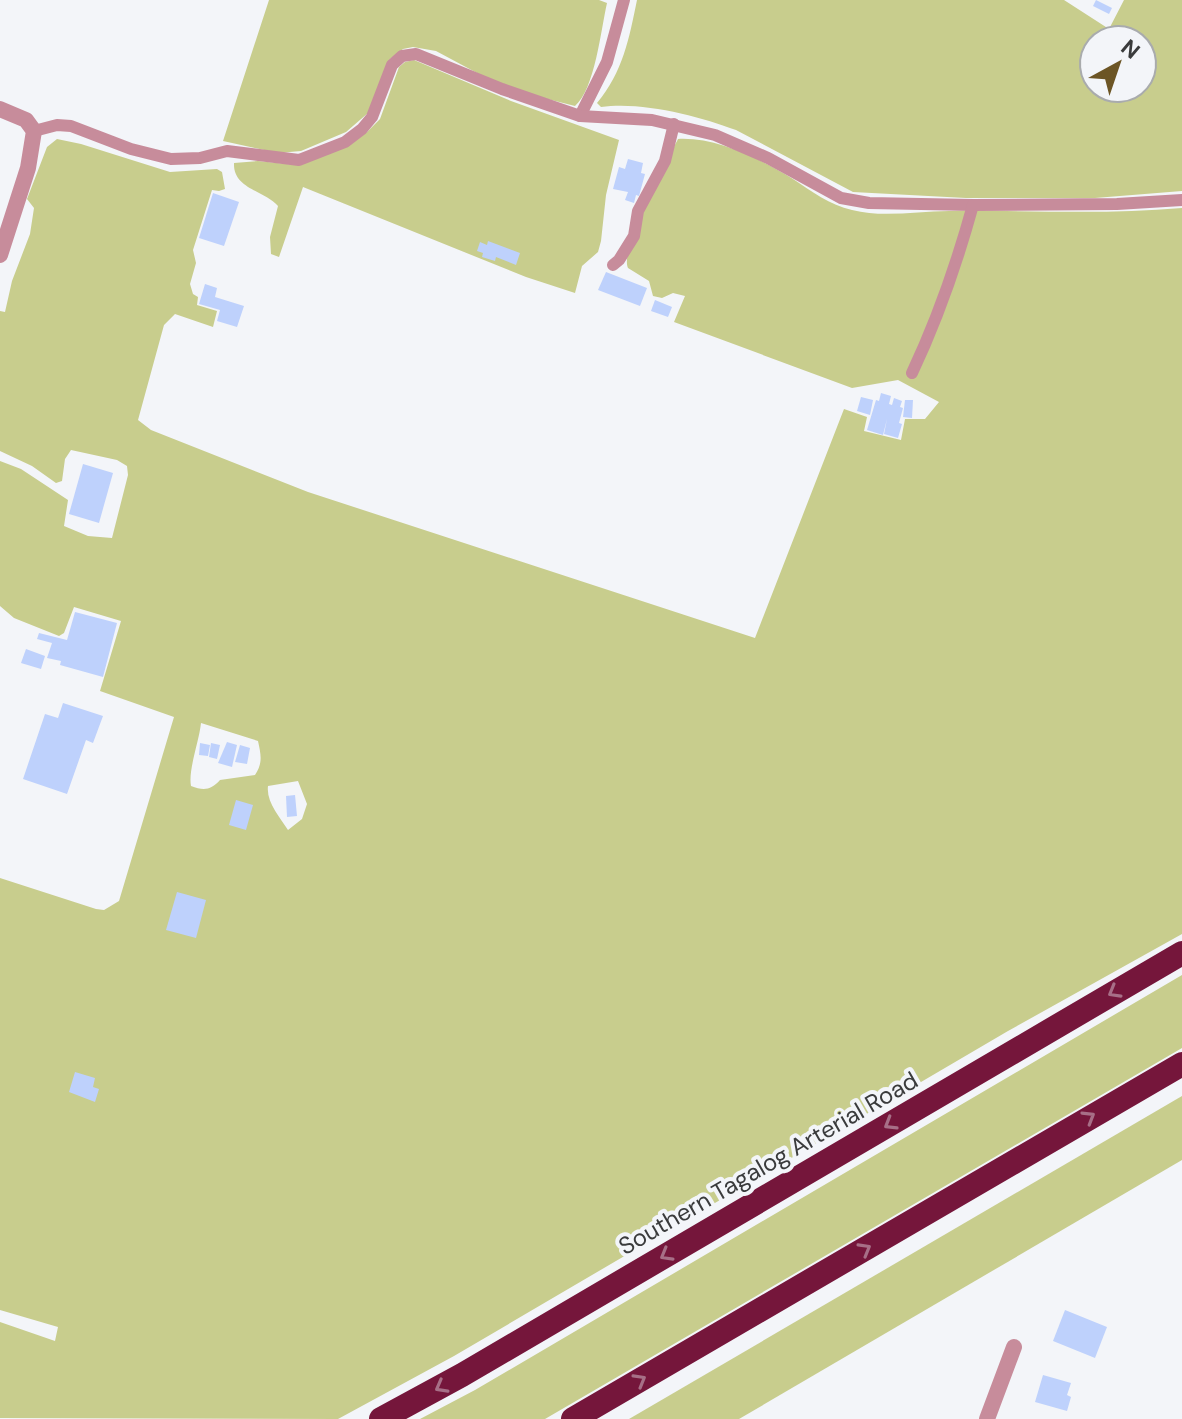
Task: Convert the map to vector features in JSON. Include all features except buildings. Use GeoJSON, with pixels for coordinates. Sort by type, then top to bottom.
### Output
{"type":"FeatureCollection","features":[{"type":"Feature","properties":{"kind":"highway","name":"Southern Tagalog Arterial Road"},"geometry":{"type":"LineString","coordinates":[[381,1419],[462,1375],[1182,953]]}},
{"type":"Feature","properties":{"kind":"highway"},"geometry":{"type":"LineString","coordinates":[[573,1419],[1182,1064]]}},
{"type":"Feature","properties":{"kind":"street"},"geometry":{"type":"LineString","coordinates":[[0,109],[26,120],[34,131],[28,168],[0,255]]}},
{"type":"Feature","properties":{"kind":"street"},"geometry":{"type":"LineString","coordinates":[[987,1419],[1014,1347]]}},
{"type":"Feature","properties":{"kind":"lane"},"geometry":{"type":"LineString","coordinates":[[580,116],[607,62],[624,0]]}},
{"type":"Feature","properties":{"kind":"lane"},"geometry":{"type":"LineString","coordinates":[[34,131],[57,125],[71,126],[131,149],[171,159],[200,158],[227,151],[299,160],[345,142],[362,129],[378,103],[392,65],[402,56],[416,54],[580,116],[624,117],[674,124],[737,143],[841,198],[869,203],[973,205],[1117,204],[1182,200]]}},
{"type":"Feature","properties":{"kind":"lane"},"geometry":{"type":"LineString","coordinates":[[613,265],[634,236],[638,211],[665,161],[674,124]]}},
{"type":"Feature","properties":{"kind":"lane"},"geometry":{"type":"LineString","coordinates":[[912,373],[957,264],[973,205]]}},
{"type":"Feature","properties":{"kind":"green space"},"geometry":{"type":"Polygon","coordinates":[[[269,0],[599,0],[607,3],[588,86],[575,106],[520,92],[436,51],[413,47],[403,49],[390,59],[368,113],[346,132],[301,151],[278,153],[223,141],[269,0]]]}},
{"type":"Feature","properties":{"kind":"green space"},"geometry":{"type":"Polygon","coordinates":[[[637,0],[1064,0],[1101,24],[1078,24],[1078,104],[1158,104],[1158,24],[1112,24],[1124,0],[1182,0],[1182,191],[1095,198],[966,198],[853,192],[736,130],[652,108],[601,107],[597,103],[613,79],[628,42],[637,0]]]}},
{"type":"Feature","properties":{"kind":"green space"},"geometry":{"type":"Polygon","coordinates":[[[414,60],[511,101],[619,140],[606,195],[598,252],[582,266],[575,293],[526,277],[303,187],[279,257],[271,254],[270,237],[278,206],[244,184],[235,172],[234,163],[258,161],[296,165],[367,132],[380,119],[399,67],[414,60]]]}},
{"type":"Feature","properties":{"kind":"green space"},"geometry":{"type":"Polygon","coordinates":[[[57,139],[170,172],[217,169],[222,172],[225,189],[212,190],[193,250],[196,263],[190,284],[193,294],[198,297],[197,305],[217,311],[213,327],[175,314],[164,325],[138,420],[151,430],[308,492],[755,638],[844,409],[867,417],[864,431],[901,440],[905,419],[925,419],[939,402],[898,380],[852,388],[674,322],[685,296],[673,293],[662,298],[653,296],[649,281],[628,268],[627,258],[637,225],[678,139],[708,142],[738,151],[780,171],[828,201],[864,212],[1095,212],[1182,208],[1182,934],[1008,1031],[454,1356],[338,1419],[0,1418],[0,1322],[55,1341],[58,1327],[0,1310],[0,878],[96,909],[104,910],[119,901],[174,717],[100,691],[121,621],[74,607],[64,633],[59,636],[14,618],[0,606],[0,461],[21,469],[68,500],[64,526],[88,536],[112,538],[128,475],[127,466],[117,460],[71,450],[65,459],[62,481],[56,483],[32,466],[0,451],[0,311],[5,312],[12,281],[30,234],[34,208],[27,199],[47,147],[57,139]],[[201,723],[191,786],[207,789],[220,780],[255,775],[261,759],[258,741],[201,723]],[[298,781],[268,786],[271,804],[288,830],[302,819],[307,804],[298,781]]]}},
{"type":"Feature","properties":{"kind":"green space"},"geometry":{"type":"Polygon","coordinates":[[[1182,975],[1182,1048],[545,1419],[420,1419],[475,1390],[1182,975]]]}},
{"type":"Feature","properties":{"kind":"green space"},"geometry":{"type":"Polygon","coordinates":[[[1182,1096],[1182,1160],[739,1419],[629,1419],[1182,1096]]]}}]}
